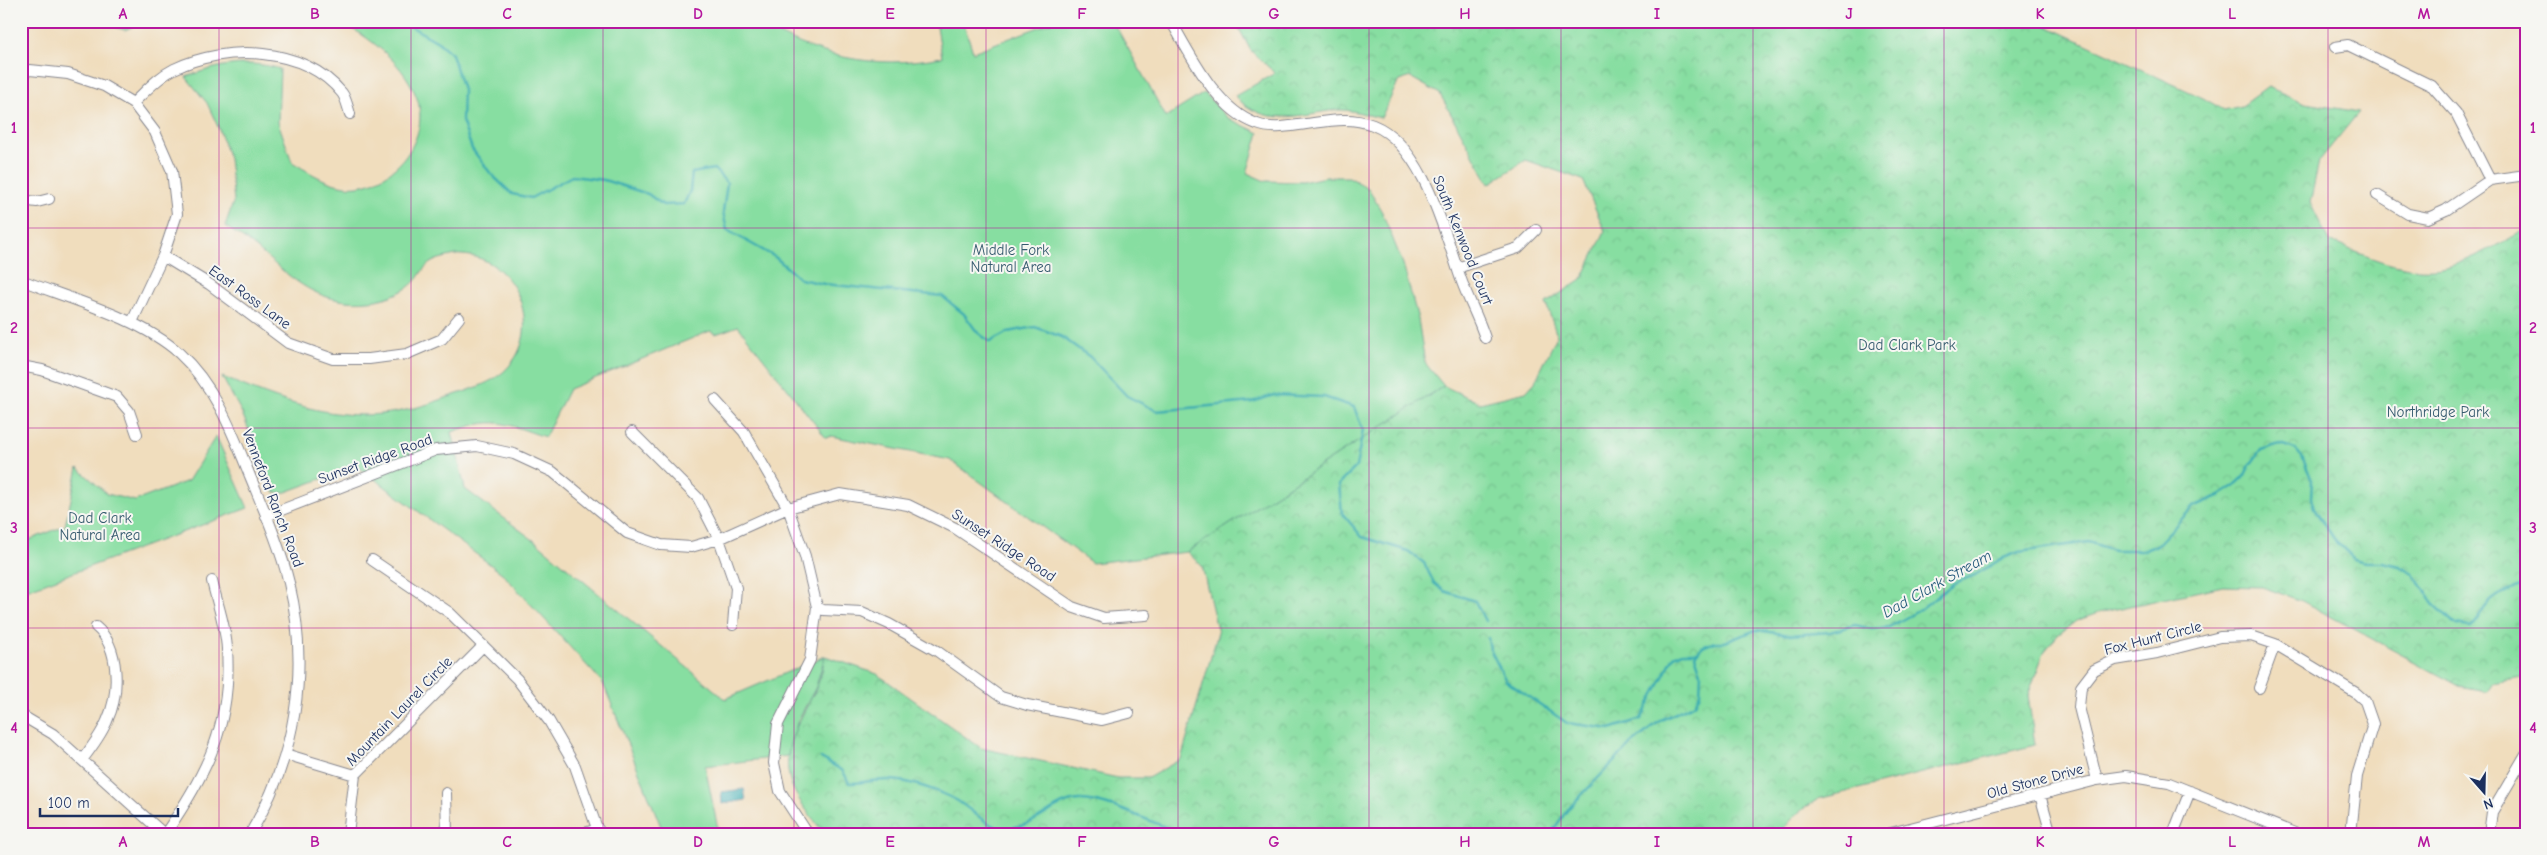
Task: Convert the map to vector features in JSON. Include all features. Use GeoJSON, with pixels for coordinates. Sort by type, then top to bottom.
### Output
{"type":"FeatureCollection","features":[{"type":"Feature","properties":{"kind":"street","name":"South Kenwood Court"},"geometry":{"type":"LineString","coordinates":[[1171,21],[1204,79],[1231,109],[1257,124],[1279,128],[1346,119],[1373,125],[1394,139],[1411,159],[1430,190],[1457,268],[1485,338]]}},
{"type":"Feature","properties":{"kind":"street"},"geometry":{"type":"LineString","coordinates":[[2335,47],[2348,45],[2432,86],[2456,113],[2490,180]]}},
{"type":"Feature","properties":{"kind":"street"},"geometry":{"type":"LineString","coordinates":[[133,103],[155,82],[173,69],[195,60],[221,54],[247,53],[278,58],[312,69],[343,94],[350,114]]}},
{"type":"Feature","properties":{"kind":"street"},"geometry":{"type":"LineString","coordinates":[[21,73],[30,70],[68,74],[104,86],[133,103],[155,132],[172,171],[178,214],[163,256],[132,322]]}},
{"type":"Feature","properties":{"kind":"street"},"geometry":{"type":"LineString","coordinates":[[2376,195],[2408,214],[2428,218],[2446,210],[2490,180],[2526,175]]}},
{"type":"Feature","properties":{"kind":"street"},"geometry":{"type":"LineString","coordinates":[[21,200],[36,202],[49,199]]}},
{"type":"Feature","properties":{"kind":"street"},"geometry":{"type":"LineString","coordinates":[[1457,268],[1518,248],[1536,230]]}},
{"type":"Feature","properties":{"kind":"street","name":"East Ross Lane"},"geometry":{"type":"LineString","coordinates":[[163,256],[209,284],[288,343],[333,359],[369,359],[407,354],[442,339],[459,318]]}},
{"type":"Feature","properties":{"kind":"street","name":"Venneford Ranch Road"},"geometry":{"type":"LineString","coordinates":[[21,280],[132,322],[176,351],[206,382],[226,419],[266,516],[288,581],[300,651],[295,718],[271,793],[250,834]]}},
{"type":"Feature","properties":{"kind":"street"},"geometry":{"type":"LineString","coordinates":[[21,366],[42,370],[117,397],[129,411],[137,434]]}},
{"type":"Feature","properties":{"kind":"street"},"geometry":{"type":"LineString","coordinates":[[714,400],[744,432],[788,508],[805,556],[818,607],[810,660],[778,724],[774,764],[780,791],[808,834]]}},
{"type":"Feature","properties":{"kind":"street"},"geometry":{"type":"LineString","coordinates":[[632,432],[698,498],[718,539],[736,588],[733,625]]}},
{"type":"Feature","properties":{"kind":"street","name":"Sunset Ridge Road"},"geometry":{"type":"LineString","coordinates":[[266,516],[436,450],[477,446],[514,454],[553,472],[627,532],[661,545],[691,547],[718,539],[788,508],[840,494],[908,506],[955,528],[1072,607],[1104,618],[1146,615]]}},
{"type":"Feature","properties":{"kind":"street"},"geometry":{"type":"LineString","coordinates":[[372,560],[450,613],[516,679],[549,721],[575,766],[599,832],[581,834]]}},
{"type":"Feature","properties":{"kind":"street"},"geometry":{"type":"LineString","coordinates":[[21,715],[53,734],[164,834],[199,778],[216,743],[225,713],[227,648],[212,581]]}},
{"type":"Feature","properties":{"kind":"street"},"geometry":{"type":"LineString","coordinates":[[818,607],[824,610],[862,612],[889,624],[937,652],[1001,697],[1027,705],[1102,720],[1129,713]]}},
{"type":"Feature","properties":{"kind":"street"},"geometry":{"type":"LineString","coordinates":[[82,760],[102,731],[108,719],[114,696],[115,671],[110,643],[96,627]]}},
{"type":"Feature","properties":{"kind":"street","name":"Fox Hunt Circle"},"geometry":{"type":"LineString","coordinates":[[2097,780],[2079,707],[2081,687],[2094,670],[2115,660],[2157,653],[2220,637],[2251,636],[2274,644],[2356,693],[2365,701],[2373,724],[2357,776],[2351,834]]}},
{"type":"Feature","properties":{"kind":"street"},"geometry":{"type":"LineString","coordinates":[[2259,688],[2274,644]]}},
{"type":"Feature","properties":{"kind":"street","name":"Mountain Laurel Circle"},"geometry":{"type":"LineString","coordinates":[[348,834],[355,775],[483,646]]}},
{"type":"Feature","properties":{"kind":"street"},"geometry":{"type":"LineString","coordinates":[[285,754],[355,775]]}},
{"type":"Feature","properties":{"kind":"street"},"geometry":{"type":"LineString","coordinates":[[2490,834],[2492,812],[2526,754]]}},
{"type":"Feature","properties":{"kind":"street","name":"Old Stone Drive"},"geometry":{"type":"LineString","coordinates":[[1887,834],[1918,830],[2040,795],[2112,777],[2146,778],[2190,792],[2297,834]]}},
{"type":"Feature","properties":{"kind":"street"},"geometry":{"type":"LineString","coordinates":[[2173,834],[2190,792]]}},
{"type":"Feature","properties":{"kind":"street"},"geometry":{"type":"LineString","coordinates":[[446,793],[447,834]]}},
{"type":"Feature","properties":{"kind":"street"},"geometry":{"type":"LineString","coordinates":[[2040,795],[2051,834]]}},
{"type":"Feature","properties":{"kind":"green space"},"geometry":{"type":"Polygon","coordinates":[[[94,21],[145,21],[125,30],[94,21]]]}},
{"type":"Feature","properties":{"kind":"green space","name":"Middle Fork Natural Area"},"geometry":{"type":"Polygon","coordinates":[[[339,21],[755,21],[800,44],[823,52],[868,61],[892,62],[942,57],[936,21],[963,21],[973,52],[1055,21],[1111,21],[1166,117],[1204,93],[1228,118],[1259,133],[1247,173],[1265,181],[1302,182],[1325,177],[1349,177],[1368,188],[1382,212],[1403,264],[1418,319],[1425,363],[1444,386],[1187,552],[1092,563],[950,460],[831,436],[826,438],[738,326],[716,334],[710,331],[569,389],[545,437],[499,423],[479,424],[452,432],[465,489],[540,545],[725,699],[825,656],[816,687],[798,720],[788,756],[705,766],[719,834],[664,834],[603,683],[503,574],[357,466],[283,493],[274,492],[242,413],[222,377],[304,407],[355,415],[382,414],[410,409],[440,400],[496,378],[510,365],[520,349],[524,331],[523,313],[518,296],[509,280],[496,267],[480,259],[458,255],[438,260],[427,266],[413,283],[400,292],[377,300],[362,302],[346,301],[332,299],[308,289],[249,242],[225,226],[234,200],[229,159],[219,129],[207,103],[186,77],[209,69],[244,64],[256,64],[280,69],[278,122],[292,162],[331,183],[358,186],[373,182],[387,175],[409,152],[416,138],[419,124],[419,108],[409,81],[393,60],[373,42],[339,21]]]}},
{"type":"Feature","properties":{"kind":"green space","name":"Dad Clark Park"},"geometry":{"type":"Polygon","coordinates":[[[1235,21],[2036,21],[2203,98],[2224,110],[2242,106],[2268,87],[2305,103],[2359,112],[2319,161],[2310,203],[2329,241],[2394,265],[2407,268],[2435,269],[2469,259],[2526,230],[2526,677],[2493,683],[2487,692],[2463,688],[2302,601],[2262,587],[2223,586],[2098,613],[2076,621],[2058,635],[2044,652],[2028,695],[2035,745],[1818,799],[1799,812],[1778,834],[824,834],[792,786],[788,772],[788,759],[794,734],[817,686],[825,656],[877,674],[981,748],[1118,778],[1148,778],[1181,759],[1218,633],[1202,566],[1187,552],[1444,386],[1480,403],[1526,392],[1535,382],[1557,336],[1546,303],[1582,279],[1605,231],[1583,180],[1526,160],[1489,184],[1440,94],[1410,77],[1398,82],[1381,118],[1342,110],[1283,117],[1259,113],[1235,96],[1275,73],[1251,51],[1235,21]]]}},
{"type":"Feature","properties":{"kind":"green space","name":"Dad Clark Natural Area"},"geometry":{"type":"Polygon","coordinates":[[[216,436],[248,508],[21,592],[21,543],[65,526],[78,468],[107,494],[135,501],[188,481],[216,436]]]}},
{"type":"Feature","properties":{"kind":"water"},"geometry":{"type":"Polygon","coordinates":[[[744,789],[746,800],[722,804],[721,792],[744,789]]]}},
{"type":"Feature","properties":{"kind":"waterway"},"geometry":{"type":"LineString","coordinates":[[401,21],[438,42],[452,54],[463,90],[462,121],[472,149],[491,174],[512,194],[531,198],[572,176],[604,180],[648,194],[663,205],[684,204],[690,191],[692,173],[714,169],[727,183],[723,212],[727,230],[775,257],[800,279],[824,284],[942,296],[964,314],[977,332],[990,342],[1008,332],[1035,327],[1062,337],[1090,357],[1127,396],[1157,411],[1252,402],[1274,395],[1324,397],[1354,407],[1363,430],[1356,467],[1339,484],[1342,513],[1362,537],[1408,551],[1424,563],[1434,583],[1444,591],[1475,601],[1485,621]]}},
{"type":"Feature","properties":{"kind":"waterway","name":"Dad Clark Stream"},"geometry":{"type":"LineString","coordinates":[[1550,834],[1569,808],[1630,745],[1661,720],[1695,704],[1700,693],[1701,673],[1695,655],[1702,647],[1715,642],[1725,642],[1756,630],[1790,635],[1830,632],[1855,625],[1872,629],[1889,627],[1918,611],[1954,583],[1975,575],[2001,559],[2019,552],[2088,542],[2114,550],[2145,550],[2157,545],[2193,507],[2219,496],[2233,487],[2245,476],[2250,465],[2261,450],[2280,444],[2295,449],[2302,457],[2312,480],[2311,498],[2314,509],[2335,540],[2354,559],[2365,562],[2383,562],[2399,566],[2414,574],[2434,604],[2456,625],[2471,627],[2485,608],[2498,596],[2507,591],[2526,586]]}},
{"type":"Feature","properties":{"kind":"waterway"},"geometry":{"type":"LineString","coordinates":[[1488,638],[1490,649],[1506,681],[1567,723],[1610,729],[1641,719],[1674,656],[1683,652],[1697,652]]}},
{"type":"Feature","properties":{"kind":"waterway"},"geometry":{"type":"LineString","coordinates":[[821,758],[843,771],[849,783],[886,780],[916,784],[956,800],[988,823],[997,827],[1010,828],[1022,826],[1059,806],[1078,800],[1102,803],[1183,834]]}},
{"type":"Feature","properties":{"kind":"park label","name":"Northridge Park"},"geometry":{"type":"Point","coordinates":[2438,412]}}]}
